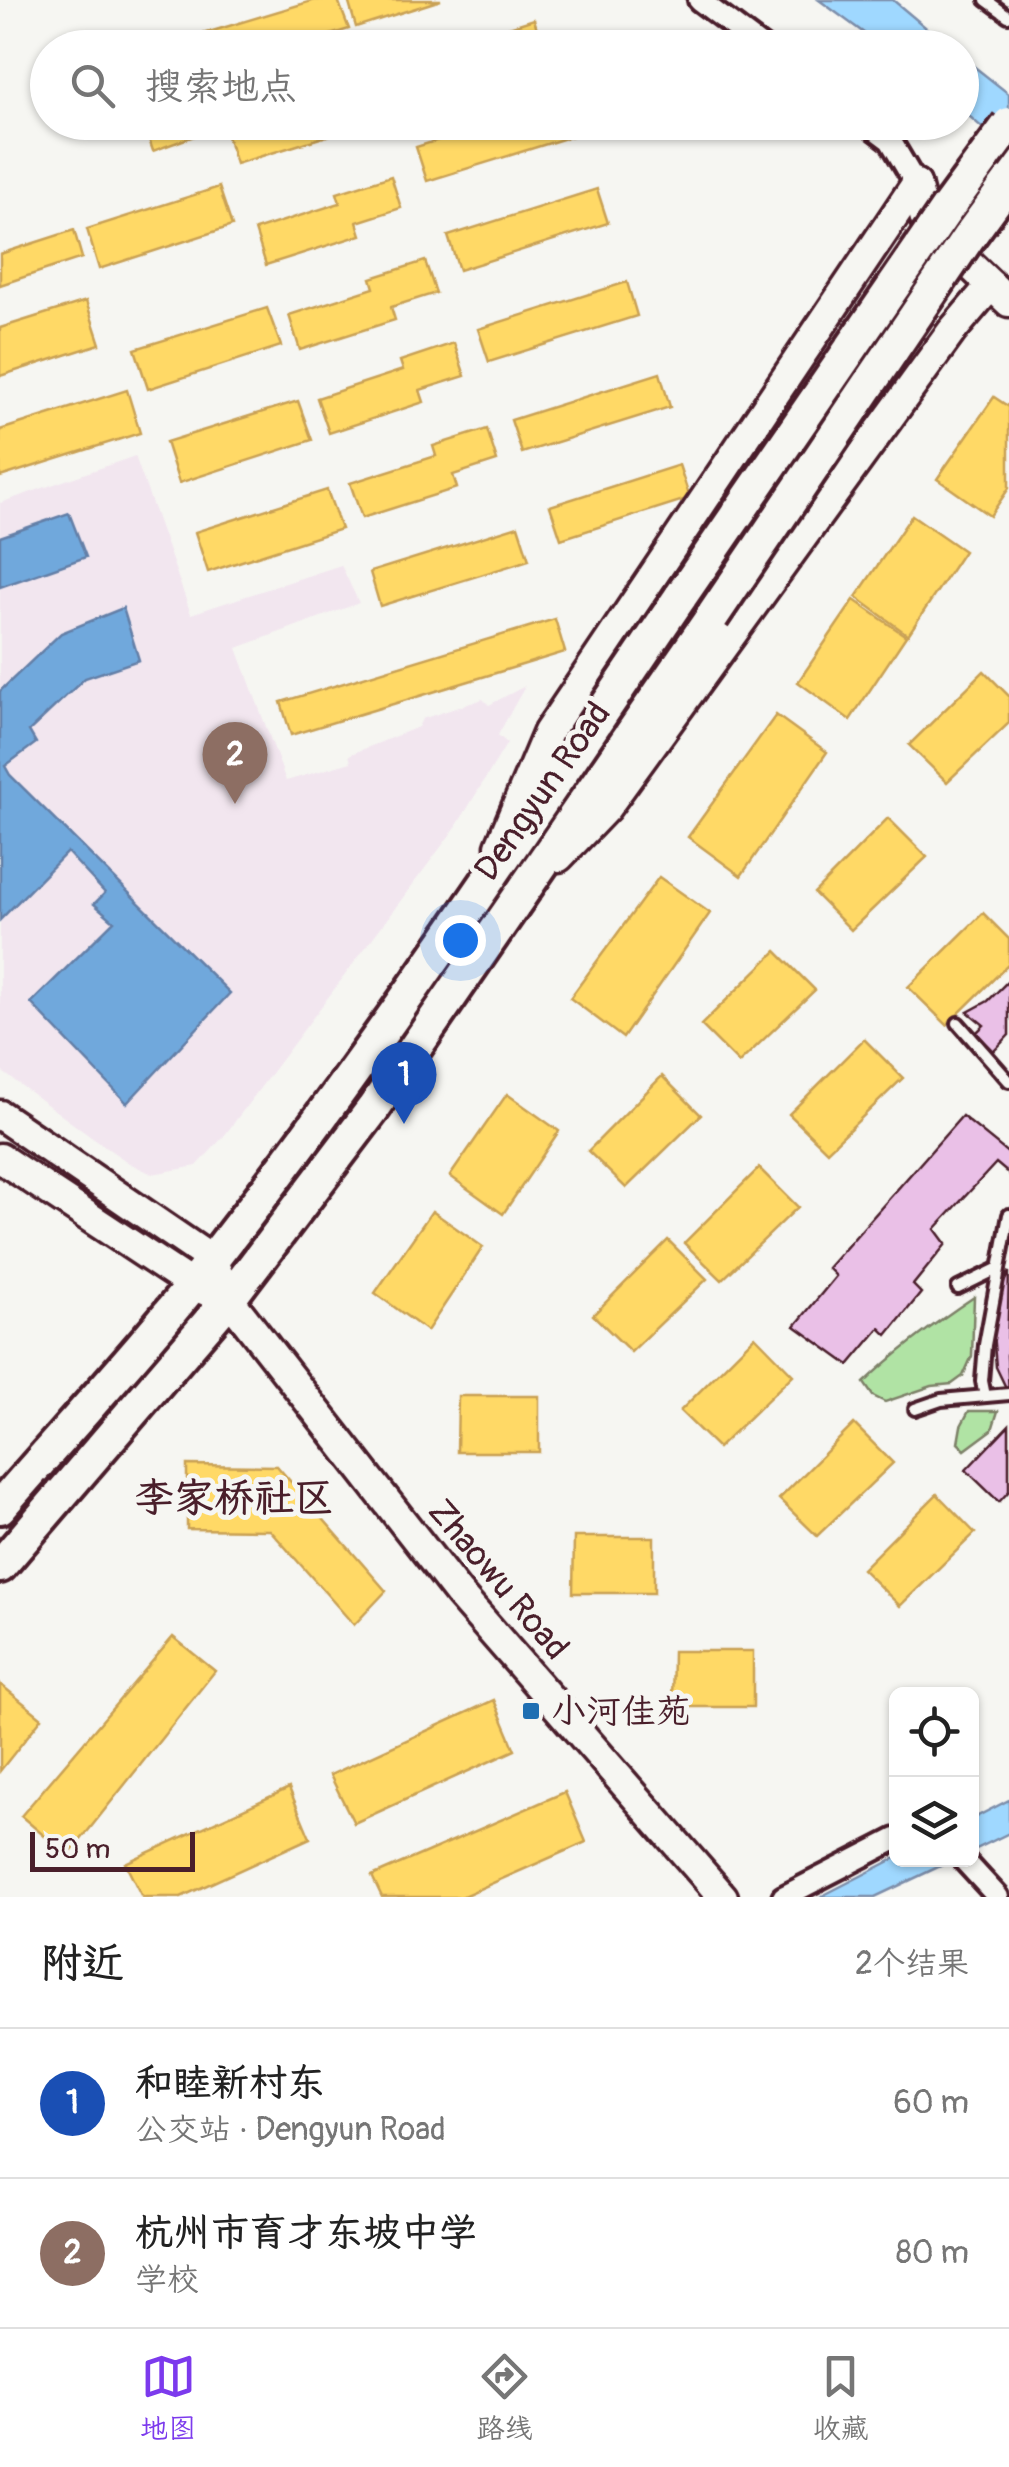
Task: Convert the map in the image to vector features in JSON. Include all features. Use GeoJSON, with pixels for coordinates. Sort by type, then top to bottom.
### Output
{"type":"FeatureCollection","features":[{"type":"Feature","properties":{"kind":"main road","name":"Dengyun Road"},"geometry":{"type":"LineString","coordinates":[[0,1507],[202,1273],[332,1103],[1009,124]]}},
{"type":"Feature","properties":{"kind":"main road","name":"Dengyun Road"},"geometry":{"type":"LineString","coordinates":[[0,1566],[229,1299],[373,1109],[1009,182]]}},
{"type":"Feature","properties":{"kind":"street"},"geometry":{"type":"LineString","coordinates":[[699,0],[740,30]]}},
{"type":"Feature","properties":{"kind":"street"},"geometry":{"type":"LineString","coordinates":[[506,912],[606,808],[952,332],[1000,293],[926,223],[916,184],[890,140]]}},
{"type":"Feature","properties":{"kind":"street"},"geometry":{"type":"LineString","coordinates":[[482,890],[548,732],[916,184]]}},
{"type":"Feature","properties":{"kind":"street"},"geometry":{"type":"LineString","coordinates":[[0,1115],[202,1273]]}},
{"type":"Feature","properties":{"kind":"street"},"geometry":{"type":"LineString","coordinates":[[0,1158],[202,1273]]}},
{"type":"Feature","properties":{"kind":"street","name":"Zhaowu Road"},"geometry":{"type":"LineString","coordinates":[[202,1273],[229,1299],[459,1594],[723,1897]]}},
{"type":"Feature","properties":{"kind":"street"},"geometry":{"type":"LineString","coordinates":[[783,1897],[889,1843]]}},
{"type":"Feature","properties":{"kind":"street"},"geometry":{"type":"LineString","coordinates":[[971,1867],[998,1897]]}},
{"type":"Feature","properties":{"kind":"lane"},"geometry":{"type":"LineString","coordinates":[[986,0],[1008,16]]}},
{"type":"Feature","properties":{"kind":"lane"},"geometry":{"type":"LineString","coordinates":[[958,1024],[1009,1081]]}},
{"type":"Feature","properties":{"kind":"lane"},"geometry":{"type":"LineString","coordinates":[[985,1396],[985,1346],[1009,1214]]}},
{"type":"Feature","properties":{"kind":"lane"},"geometry":{"type":"LineString","coordinates":[[958,1288],[999,1268]]}},
{"type":"Feature","properties":{"kind":"lane"},"geometry":{"type":"LineString","coordinates":[[916,1409],[941,1400],[1009,1394]]}},
{"type":"Feature","properties":{"kind":"shaded area"},"geometry":{"type":"Polygon","coordinates":[[[135,456],[191,614],[341,565],[359,603],[237,648],[286,781],[351,762],[349,755],[418,727],[422,719],[483,699],[489,705],[525,686],[498,735],[507,743],[456,827],[224,1136],[197,1166],[152,1174],[91,1137],[0,1070],[0,503],[135,456]]]}},
{"type":"Feature","properties":{"kind":"green space"},"geometry":{"type":"Polygon","coordinates":[[[974,1297],[972,1356],[963,1376],[952,1384],[932,1386],[885,1402],[873,1396],[864,1383],[917,1337],[974,1297]]]}},
{"type":"Feature","properties":{"kind":"green space"},"geometry":{"type":"Polygon","coordinates":[[[969,1411],[998,1411],[992,1430],[965,1450],[958,1443],[969,1411]]]}},
{"type":"Feature","properties":{"kind":"water"},"geometry":{"type":"Polygon","coordinates":[[[819,0],[893,0],[929,30],[860,30],[819,0]]]}},
{"type":"Feature","properties":{"kind":"water"},"geometry":{"type":"Polygon","coordinates":[[[979,70],[1009,94],[1009,151],[979,125],[979,70]]]}},
{"type":"Feature","properties":{"kind":"water"},"geometry":{"type":"Polygon","coordinates":[[[1009,1800],[1009,1833],[979,1848],[979,1815],[1009,1800]]]}},
{"type":"Feature","properties":{"kind":"water"},"geometry":{"type":"Polygon","coordinates":[[[889,1862],[889,1867],[938,1867],[875,1897],[820,1897],[889,1862]]]}},
{"type":"Feature","properties":{"kind":"building: 住宅"},"geometry":{"type":"Polygon","coordinates":[[[315,0],[338,0],[349,29],[346,30],[216,30],[315,0]]]}},
{"type":"Feature","properties":{"kind":"building: 住宅"},"geometry":{"type":"Polygon","coordinates":[[[348,0],[441,0],[356,27],[348,0]]]}},
{"type":"Feature","properties":{"kind":"building: 住宅"},"geometry":{"type":"Polygon","coordinates":[[[534,19],[537,30],[499,30],[534,19]]]}},
{"type":"Feature","properties":{"kind":"building: 住宅"},"geometry":{"type":"Polygon","coordinates":[[[149,140],[183,140],[153,151],[149,140]]]}},
{"type":"Feature","properties":{"kind":"building: 住宅"},"geometry":{"type":"Polygon","coordinates":[[[228,140],[314,140],[236,164],[228,140]]]}},
{"type":"Feature","properties":{"kind":"building: 住宅"},"geometry":{"type":"Polygon","coordinates":[[[438,140],[560,140],[427,181],[416,147],[438,140]]]}},
{"type":"Feature","properties":{"kind":"building: 住宅"},"geometry":{"type":"Polygon","coordinates":[[[391,176],[401,208],[357,222],[361,235],[266,265],[255,230],[340,203],[337,193],[391,176]]]}},
{"type":"Feature","properties":{"kind":"building: 住宅"},"geometry":{"type":"Polygon","coordinates":[[[219,187],[232,226],[99,269],[87,229],[219,187]]]}},
{"type":"Feature","properties":{"kind":"building: 住宅"},"geometry":{"type":"Polygon","coordinates":[[[597,189],[608,223],[459,270],[448,236],[597,189]]]}},
{"type":"Feature","properties":{"kind":"building: 住宅"},"geometry":{"type":"Polygon","coordinates":[[[74,230],[82,258],[0,285],[0,254],[74,230]]]}},
{"type":"Feature","properties":{"kind":"building: 住宅"},"geometry":{"type":"Polygon","coordinates":[[[425,261],[436,293],[391,307],[395,320],[300,350],[289,315],[374,288],[371,278],[425,261]]]}},
{"type":"Feature","properties":{"kind":"building: 住宅"},"geometry":{"type":"Polygon","coordinates":[[[627,282],[637,316],[489,362],[478,329],[627,282]]]}},
{"type":"Feature","properties":{"kind":"building: 住宅"},"geometry":{"type":"Polygon","coordinates":[[[86,301],[100,344],[0,376],[0,328],[86,301]]]}},
{"type":"Feature","properties":{"kind":"building: 住宅"},"geometry":{"type":"Polygon","coordinates":[[[267,308],[281,346],[148,389],[135,349],[267,308]]]}},
{"type":"Feature","properties":{"kind":"building: 住宅"},"geometry":{"type":"Polygon","coordinates":[[[454,343],[465,376],[420,390],[424,402],[329,433],[317,398],[403,370],[400,361],[454,343]]]}},
{"type":"Feature","properties":{"kind":"building: 住宅"},"geometry":{"type":"Polygon","coordinates":[[[660,373],[670,407],[522,453],[511,420],[660,373]]]}},
{"type":"Feature","properties":{"kind":"building: 住宅"},"geometry":{"type":"Polygon","coordinates":[[[127,390],[140,433],[0,477],[0,430],[127,390]]]}},
{"type":"Feature","properties":{"kind":"building: 住宅"},"geometry":{"type":"Polygon","coordinates":[[[994,397],[1009,407],[1009,488],[990,516],[937,479],[994,397]]]}},
{"type":"Feature","properties":{"kind":"building: 住宅"},"geometry":{"type":"Polygon","coordinates":[[[298,401],[312,440],[179,483],[166,442],[298,401]]]}},
{"type":"Feature","properties":{"kind":"building: 住宅"},"geometry":{"type":"Polygon","coordinates":[[[487,429],[497,461],[453,475],[457,488],[362,518],[350,483],[436,456],[433,446],[487,429]]]}},
{"type":"Feature","properties":{"kind":"building: 住宅"},"geometry":{"type":"Polygon","coordinates":[[[679,465],[690,498],[561,539],[550,506],[679,465]]]}},
{"type":"Feature","properties":{"kind":"building: 住宅"},"geometry":{"type":"Polygon","coordinates":[[[327,490],[341,529],[208,572],[195,532],[327,490]]]}},
{"type":"Feature","properties":{"kind":"building: 住宅"},"geometry":{"type":"Polygon","coordinates":[[[912,515],[964,551],[908,635],[856,597],[912,515]]]}},
{"type":"Feature","properties":{"kind":"building: 住宅"},"geometry":{"type":"Polygon","coordinates":[[[518,526],[529,560],[380,606],[370,572],[518,526]]]}},
{"type":"Feature","properties":{"kind":"building: 住宅"},"geometry":{"type":"Polygon","coordinates":[[[854,600],[906,636],[850,720],[798,682],[854,600]]]}},
{"type":"Feature","properties":{"kind":"building: 住宅"},"geometry":{"type":"Polygon","coordinates":[[[555,619],[565,652],[291,735],[281,702],[555,619]]]}},
{"type":"Feature","properties":{"kind":"building: 住宅"},"geometry":{"type":"Polygon","coordinates":[[[984,671],[1009,696],[1009,723],[947,782],[909,745],[984,671]]]}},
{"type":"Feature","properties":{"kind":"building: 住宅"},"geometry":{"type":"Polygon","coordinates":[[[776,715],[827,752],[741,876],[688,837],[776,715]]]}},
{"type":"Feature","properties":{"kind":"building: 住宅"},"geometry":{"type":"Polygon","coordinates":[[[888,818],[927,857],[851,930],[814,893],[888,818]]]}},
{"type":"Feature","properties":{"kind":"building: 住宅"},"geometry":{"type":"Polygon","coordinates":[[[659,877],[710,913],[623,1038],[570,998],[659,877]]]}},
{"type":"Feature","properties":{"kind":"building: 住宅"},"geometry":{"type":"Polygon","coordinates":[[[983,913],[1009,939],[1009,964],[947,1025],[908,987],[983,913]]]}},
{"type":"Feature","properties":{"kind":"building: 住宅"},"geometry":{"type":"Polygon","coordinates":[[[776,951],[815,990],[739,1063],[701,1025],[776,951]]]}},
{"type":"Feature","properties":{"kind":"building: 住宅"},"geometry":{"type":"Polygon","coordinates":[[[864,1039],[903,1078],[827,1151],[789,1114],[864,1039]]]}},
{"type":"Feature","properties":{"kind":"building: 住宅"},"geometry":{"type":"Polygon","coordinates":[[[662,1076],[701,1115],[626,1188],[588,1151],[662,1076]]]}},
{"type":"Feature","properties":{"kind":"building: 住宅"},"geometry":{"type":"Polygon","coordinates":[[[507,1094],[559,1131],[503,1214],[450,1176],[507,1094]]]}},
{"type":"Feature","properties":{"kind":"building: 住宅"},"geometry":{"type":"Polygon","coordinates":[[[759,1168],[798,1207],[722,1280],[684,1243],[759,1168]]]}},
{"type":"Feature","properties":{"kind":"building: 住宅"},"geometry":{"type":"Polygon","coordinates":[[[432,1211],[483,1247],[427,1331],[375,1293],[432,1211]]]}},
{"type":"Feature","properties":{"kind":"building: 住宅"},"geometry":{"type":"Polygon","coordinates":[[[668,1240],[707,1279],[631,1352],[593,1315],[668,1240]]]}},
{"type":"Feature","properties":{"kind":"building: 住宅"},"geometry":{"type":"Polygon","coordinates":[[[755,1336],[793,1375],[718,1448],[680,1411],[755,1336]]]}},
{"type":"Feature","properties":{"kind":"building: 住宅"},"geometry":{"type":"Polygon","coordinates":[[[458,1396],[539,1396],[539,1452],[457,1452],[458,1396]]]}},
{"type":"Feature","properties":{"kind":"building: 住宅"},"geometry":{"type":"Polygon","coordinates":[[[854,1424],[893,1463],[817,1536],[779,1499],[854,1424]]]}},
{"type":"Feature","properties":{"kind":"building: 住宅"},"geometry":{"type":"Polygon","coordinates":[[[187,1465],[277,1466],[386,1591],[354,1625],[270,1530],[187,1529],[187,1465]]]}},
{"type":"Feature","properties":{"kind":"building: 住宅"},"geometry":{"type":"Polygon","coordinates":[[[937,1494],[975,1533],[900,1606],[862,1569],[937,1494]]]}},
{"type":"Feature","properties":{"kind":"building: 住宅"},"geometry":{"type":"Polygon","coordinates":[[[574,1537],[654,1537],[654,1593],[573,1593],[574,1537]]]}},
{"type":"Feature","properties":{"kind":"building: 住宅"},"geometry":{"type":"Polygon","coordinates":[[[173,1637],[215,1671],[68,1856],[21,1816],[173,1637]]]}},
{"type":"Feature","properties":{"kind":"building: 住宅"},"geometry":{"type":"Polygon","coordinates":[[[673,1651],[753,1651],[753,1707],[672,1707],[673,1651]]]}},
{"type":"Feature","properties":{"kind":"building: 住宅"},"geometry":{"type":"Polygon","coordinates":[[[0,1684],[42,1718],[0,1771],[0,1684]]]}},
{"type":"Feature","properties":{"kind":"building: 住宅"},"geometry":{"type":"Polygon","coordinates":[[[494,1700],[515,1750],[354,1823],[330,1775],[494,1700]]]}},
{"type":"Feature","properties":{"kind":"building: 住宅"},"geometry":{"type":"Polygon","coordinates":[[[289,1788],[310,1838],[181,1897],[142,1897],[125,1863],[289,1788]]]}},
{"type":"Feature","properties":{"kind":"building: 住宅"},"geometry":{"type":"Polygon","coordinates":[[[565,1792],[586,1842],[461,1897],[382,1897],[372,1876],[565,1792]]]}},
{"type":"Feature","properties":{"kind":"building: 学校"},"geometry":{"type":"Polygon","coordinates":[[[69,513],[86,557],[0,587],[0,537],[69,513]]]}},
{"type":"Feature","properties":{"kind":"building: 学校"},"geometry":{"type":"Polygon","coordinates":[[[123,608],[139,660],[85,678],[29,731],[36,743],[5,766],[230,993],[127,1103],[31,1003],[114,921],[94,904],[105,893],[67,852],[0,920],[0,691],[61,633],[123,608]]]}},
{"type":"Feature","properties":{"kind":"building: 其他"},"geometry":{"type":"Polygon","coordinates":[[[1009,980],[1009,1035],[994,1051],[976,1033],[984,1025],[968,1012],[988,1001],[1009,980]]]}},
{"type":"Feature","properties":{"kind":"building: 其他"},"geometry":{"type":"Polygon","coordinates":[[[962,1116],[1009,1154],[1009,1174],[996,1163],[935,1229],[946,1244],[913,1285],[921,1293],[887,1335],[880,1328],[849,1365],[795,1326],[836,1276],[828,1268],[962,1116]]]}},
{"type":"Feature","properties":{"kind":"building: 其他"},"geometry":{"type":"Polygon","coordinates":[[[1009,1272],[1009,1394],[996,1367],[993,1333],[1000,1291],[1009,1272]]]}},
{"type":"Feature","properties":{"kind":"building: 其他"},"geometry":{"type":"Polygon","coordinates":[[[1009,1425],[1009,1491],[999,1502],[966,1470],[1009,1425]]]}},
{"type":"Feature","properties":{"kind":"place","name":"杭州市育才东坡中学"},"geometry":{"type":"Point","coordinates":[235,804]}},
{"type":"Feature","properties":{"kind":"place","name":"和睦新村东"},"geometry":{"type":"Point","coordinates":[404,1124]}},
{"type":"Feature","properties":{"kind":"place","name":"小河佳苑"},"geometry":{"type":"Point","coordinates":[531,1711]}},
{"type":"Feature","properties":{"kind":"district","name":"李家桥社区"},"geometry":{"type":"Point","coordinates":[234,1497]}}]}
